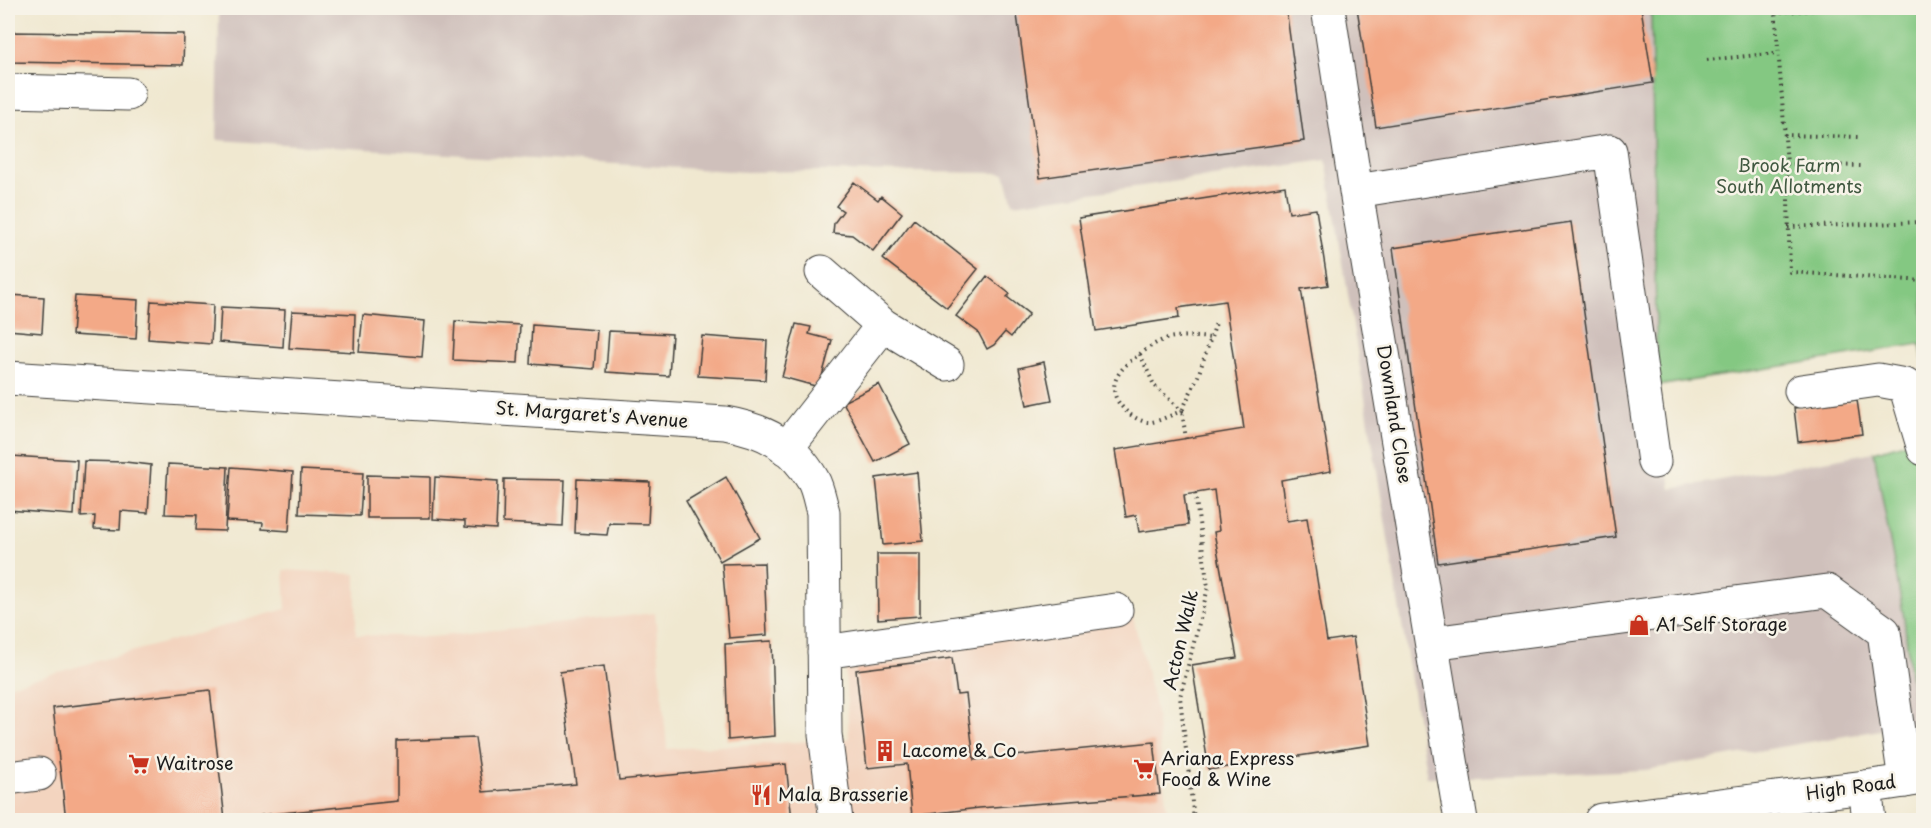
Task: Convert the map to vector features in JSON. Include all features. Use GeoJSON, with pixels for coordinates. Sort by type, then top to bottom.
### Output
{"type":"FeatureCollection","features":[{"type":"Feature","properties":{"kind":"street","name":"Downland Close"},"geometry":{"type":"LineString","coordinates":[[1328,8],[1356,191],[1461,820]]}},
{"type":"Feature","properties":{"kind":"street"},"geometry":{"type":"LineString","coordinates":[[8,91],[128,94]]}},
{"type":"Feature","properties":{"kind":"street"},"geometry":{"type":"LineString","coordinates":[[1356,191],[1610,152],[1654,462]]}},
{"type":"Feature","properties":{"kind":"street"},"geometry":{"type":"LineString","coordinates":[[822,272],[883,325],[947,364]]}},
{"type":"Feature","properties":{"kind":"street"},"geometry":{"type":"LineString","coordinates":[[786,449],[883,325]]}},
{"type":"Feature","properties":{"kind":"street","name":"St. Margaret's Avenue"},"geometry":{"type":"LineString","coordinates":[[8,378],[725,423],[748,427],[771,436],[795,456],[814,482],[823,512],[825,734],[836,820]]}},
{"type":"Feature","properties":{"kind":"street"},"geometry":{"type":"LineString","coordinates":[[1801,391],[1878,380],[1905,385],[1923,448]]}},
{"type":"Feature","properties":{"kind":"street"},"geometry":{"type":"LineString","coordinates":[[1432,643],[1827,591],[1884,632],[1914,779]]}},
{"type":"Feature","properties":{"kind":"street"},"geometry":{"type":"LineString","coordinates":[[824,652],[1116,610]]}},
{"type":"Feature","properties":{"kind":"street"},"geometry":{"type":"LineString","coordinates":[[8,778],[39,774]]}},
{"type":"Feature","properties":{"kind":"street","name":"High Road"},"geometry":{"type":"LineString","coordinates":[[1600,820],[1643,818],[1914,779]]}},
{"type":"Feature","properties":{"kind":"street"},"geometry":{"type":"LineString","coordinates":[[1865,787],[1869,820]]}},
{"type":"Feature","properties":{"kind":"path"},"geometry":{"type":"LineString","coordinates":[[1859,8],[1775,10],[1787,164],[1790,272],[1923,281]]}},
{"type":"Feature","properties":{"kind":"path"},"geometry":{"type":"LineString","coordinates":[[1880,8],[1923,13]]}},
{"type":"Feature","properties":{"kind":"path"},"geometry":{"type":"LineString","coordinates":[[1707,60],[1778,53]]}},
{"type":"Feature","properties":{"kind":"path"},"geometry":{"type":"LineString","coordinates":[[1784,135],[1860,136]]}},
{"type":"Feature","properties":{"kind":"path"},"geometry":{"type":"LineString","coordinates":[[1787,164],[1861,166]]}},
{"type":"Feature","properties":{"kind":"path"},"geometry":{"type":"LineString","coordinates":[[1788,227],[1923,222]]}},
{"type":"Feature","properties":{"kind":"path"},"geometry":{"type":"LineString","coordinates":[[1186,439],[1182,411],[1198,376],[1217,320]]}},
{"type":"Feature","properties":{"kind":"path"},"geometry":{"type":"LineString","coordinates":[[1182,411],[1150,422],[1137,420],[1121,407],[1114,390],[1115,377],[1126,363],[1148,347],[1168,338],[1190,336],[1211,338]]}},
{"type":"Feature","properties":{"kind":"path"},"geometry":{"type":"LineString","coordinates":[[1140,354],[1154,385],[1182,411]]}},
{"type":"Feature","properties":{"kind":"path","name":"Acton Walk"},"geometry":{"type":"LineString","coordinates":[[1194,820],[1180,697],[1208,588],[1195,493]]}},
{"type":"Feature","properties":{"kind":"shaded area"},"geometry":{"type":"Polygon","coordinates":[[[219,8],[1651,8],[1657,386],[1671,489],[1874,452],[1904,618],[1916,724],[1645,770],[1427,777],[1326,160],[1013,204],[1005,173],[746,172],[217,140],[219,8]]]}},
{"type":"Feature","properties":{"kind":"shaded area"},"geometry":{"type":"Polygon","coordinates":[[[284,570],[356,574],[356,635],[432,637],[655,613],[667,749],[849,739],[844,648],[1131,609],[1155,706],[1168,820],[8,820],[8,686],[286,609],[284,570]]]}},
{"type":"Feature","properties":{"kind":"green space","name":"Brook Farm South Allotments"},"geometry":{"type":"Polygon","coordinates":[[[1651,8],[1923,8],[1923,361],[1920,344],[1657,386],[1651,8]]]}},
{"type":"Feature","properties":{"kind":"green space"},"geometry":{"type":"Polygon","coordinates":[[[1923,437],[1923,723],[1916,724],[1904,618],[1874,452],[1923,437]]]}},
{"type":"Feature","properties":{"kind":"building"},"geometry":{"type":"Polygon","coordinates":[[[1016,8],[1286,8],[1304,141],[1040,178],[1016,8]]]}},
{"type":"Feature","properties":{"kind":"building"},"geometry":{"type":"Polygon","coordinates":[[[1357,8],[1641,8],[1653,83],[1376,127],[1357,8]]]}},
{"type":"Feature","properties":{"kind":"building"},"geometry":{"type":"Polygon","coordinates":[[[8,32],[184,34],[183,65],[8,62],[8,32]]]}},
{"type":"Feature","properties":{"kind":"building"},"geometry":{"type":"Polygon","coordinates":[[[854,182],[878,200],[881,196],[902,213],[873,251],[852,235],[833,233],[834,223],[843,211],[836,206],[854,182]]]}},
{"type":"Feature","properties":{"kind":"building"},"geometry":{"type":"Polygon","coordinates":[[[1285,186],[1289,213],[1316,209],[1328,285],[1301,289],[1331,471],[1281,480],[1287,521],[1307,518],[1327,641],[1353,637],[1370,745],[1209,770],[1192,665],[1237,658],[1214,532],[1219,531],[1214,490],[1184,495],[1188,525],[1139,532],[1136,515],[1126,517],[1115,450],[1244,429],[1225,301],[1178,308],[1179,318],[1096,331],[1079,218],[1285,186]]]}},
{"type":"Feature","properties":{"kind":"building"},"geometry":{"type":"Polygon","coordinates":[[[914,219],[978,269],[947,308],[883,259],[914,219]]]}},
{"type":"Feature","properties":{"kind":"building"},"geometry":{"type":"Polygon","coordinates":[[[1571,222],[1616,537],[1438,563],[1393,248],[1571,222]]]}},
{"type":"Feature","properties":{"kind":"building"},"geometry":{"type":"Polygon","coordinates":[[[987,276],[1010,294],[1007,297],[1029,314],[1011,337],[1005,332],[994,345],[987,349],[978,332],[956,316],[987,276]]]}},
{"type":"Feature","properties":{"kind":"building"},"geometry":{"type":"Polygon","coordinates":[[[8,295],[44,297],[42,333],[8,330],[8,295]]]}},
{"type":"Feature","properties":{"kind":"building"},"geometry":{"type":"Polygon","coordinates":[[[75,296],[138,300],[136,339],[72,335],[75,296]]]}},
{"type":"Feature","properties":{"kind":"building"},"geometry":{"type":"Polygon","coordinates":[[[151,301],[213,305],[211,344],[148,339],[151,301]]]}},
{"type":"Feature","properties":{"kind":"building"},"geometry":{"type":"Polygon","coordinates":[[[221,307],[285,310],[283,347],[219,342],[221,307]]]}},
{"type":"Feature","properties":{"kind":"building"},"geometry":{"type":"Polygon","coordinates":[[[292,311],[355,314],[354,352],[289,348],[292,311]]]}},
{"type":"Feature","properties":{"kind":"building"},"geometry":{"type":"Polygon","coordinates":[[[363,315],[425,321],[422,357],[359,352],[363,315]]]}},
{"type":"Feature","properties":{"kind":"building"},"geometry":{"type":"Polygon","coordinates":[[[455,321],[520,325],[518,363],[453,360],[455,321]]]}},
{"type":"Feature","properties":{"kind":"building"},"geometry":{"type":"Polygon","coordinates":[[[796,324],[811,327],[809,334],[832,340],[819,387],[782,377],[796,324]]]}},
{"type":"Feature","properties":{"kind":"building"},"geometry":{"type":"Polygon","coordinates":[[[532,325],[597,330],[594,369],[530,364],[532,325]]]}},
{"type":"Feature","properties":{"kind":"building"},"geometry":{"type":"Polygon","coordinates":[[[609,331],[672,334],[669,376],[606,372],[609,331]]]}},
{"type":"Feature","properties":{"kind":"building"},"geometry":{"type":"Polygon","coordinates":[[[702,336],[767,341],[765,380],[698,376],[702,336]]]}},
{"type":"Feature","properties":{"kind":"building"},"geometry":{"type":"Polygon","coordinates":[[[1044,362],[1052,400],[1027,405],[1019,368],[1044,362]]]}},
{"type":"Feature","properties":{"kind":"building"},"geometry":{"type":"Polygon","coordinates":[[[879,384],[910,444],[875,462],[843,402],[879,384]]]}},
{"type":"Feature","properties":{"kind":"building"},"geometry":{"type":"Polygon","coordinates":[[[1857,400],[1862,434],[1798,442],[1794,408],[1857,400]]]}},
{"type":"Feature","properties":{"kind":"building"},"geometry":{"type":"Polygon","coordinates":[[[11,456],[77,460],[74,515],[8,510],[11,456]]]}},
{"type":"Feature","properties":{"kind":"building"},"geometry":{"type":"Polygon","coordinates":[[[84,461],[151,465],[148,513],[121,511],[120,530],[94,529],[95,516],[81,517],[84,461]]]}},
{"type":"Feature","properties":{"kind":"building"},"geometry":{"type":"Polygon","coordinates":[[[168,464],[228,467],[225,531],[196,530],[197,515],[165,514],[168,464]]]}},
{"type":"Feature","properties":{"kind":"building"},"geometry":{"type":"Polygon","coordinates":[[[231,467],[293,472],[289,531],[262,529],[263,523],[227,521],[231,467]]]}},
{"type":"Feature","properties":{"kind":"building"},"geometry":{"type":"Polygon","coordinates":[[[301,470],[363,473],[360,516],[299,514],[301,470]]]}},
{"type":"Feature","properties":{"kind":"building"},"geometry":{"type":"Polygon","coordinates":[[[917,472],[923,541],[883,545],[876,478],[917,472]]]}},
{"type":"Feature","properties":{"kind":"building"},"geometry":{"type":"Polygon","coordinates":[[[367,475],[430,477],[430,518],[367,518],[367,475]]]}},
{"type":"Feature","properties":{"kind":"building"},"geometry":{"type":"Polygon","coordinates":[[[435,477],[498,481],[496,529],[465,527],[465,521],[433,519],[435,477]]]}},
{"type":"Feature","properties":{"kind":"building"},"geometry":{"type":"Polygon","coordinates":[[[726,477],[760,538],[720,561],[686,501],[726,477]]]}},
{"type":"Feature","properties":{"kind":"building"},"geometry":{"type":"Polygon","coordinates":[[[504,479],[565,480],[563,526],[503,523],[504,479]]]}},
{"type":"Feature","properties":{"kind":"building"},"geometry":{"type":"Polygon","coordinates":[[[577,479],[650,482],[648,524],[609,523],[607,535],[575,533],[577,479]]]}},
{"type":"Feature","properties":{"kind":"building"},"geometry":{"type":"Polygon","coordinates":[[[877,554],[920,554],[920,616],[878,619],[877,554]]]}},
{"type":"Feature","properties":{"kind":"building"},"geometry":{"type":"Polygon","coordinates":[[[764,563],[767,635],[729,638],[722,564],[764,563]]]}},
{"type":"Feature","properties":{"kind":"building"},"geometry":{"type":"Polygon","coordinates":[[[772,641],[775,736],[728,740],[725,644],[772,641]]]}},
{"type":"Feature","properties":{"kind":"building"},"geometry":{"type":"Polygon","coordinates":[[[952,658],[957,695],[966,694],[974,760],[1154,742],[1160,794],[979,808],[912,816],[907,764],[867,768],[856,670],[952,658]]]}},
{"type":"Feature","properties":{"kind":"building"},"geometry":{"type":"Polygon","coordinates":[[[604,666],[619,780],[786,764],[792,820],[240,820],[263,815],[397,801],[397,741],[475,738],[483,792],[576,784],[560,672],[604,666]]]}},
{"type":"Feature","properties":{"kind":"building","name":"Waitrose"},"geometry":{"type":"Polygon","coordinates":[[[210,690],[225,820],[66,820],[53,708],[210,690]]]}},
{"type":"Feature","properties":{"kind":"place","name":"A1 Self Storage"},"geometry":{"type":"Point","coordinates":[1639,625]}},
{"type":"Feature","properties":{"kind":"place","name":"Lacome & Co"},"geometry":{"type":"Point","coordinates":[885,751]}},
{"type":"Feature","properties":{"kind":"place","name":"Waitrose"},"geometry":{"type":"Point","coordinates":[139,764]}},
{"type":"Feature","properties":{"kind":"place","name":"Ariana Express Food & Wine"},"geometry":{"type":"Point","coordinates":[1144,769]}},
{"type":"Feature","properties":{"kind":"place","name":"Mala Brasserie"},"geometry":{"type":"Point","coordinates":[761,795]}}]}
